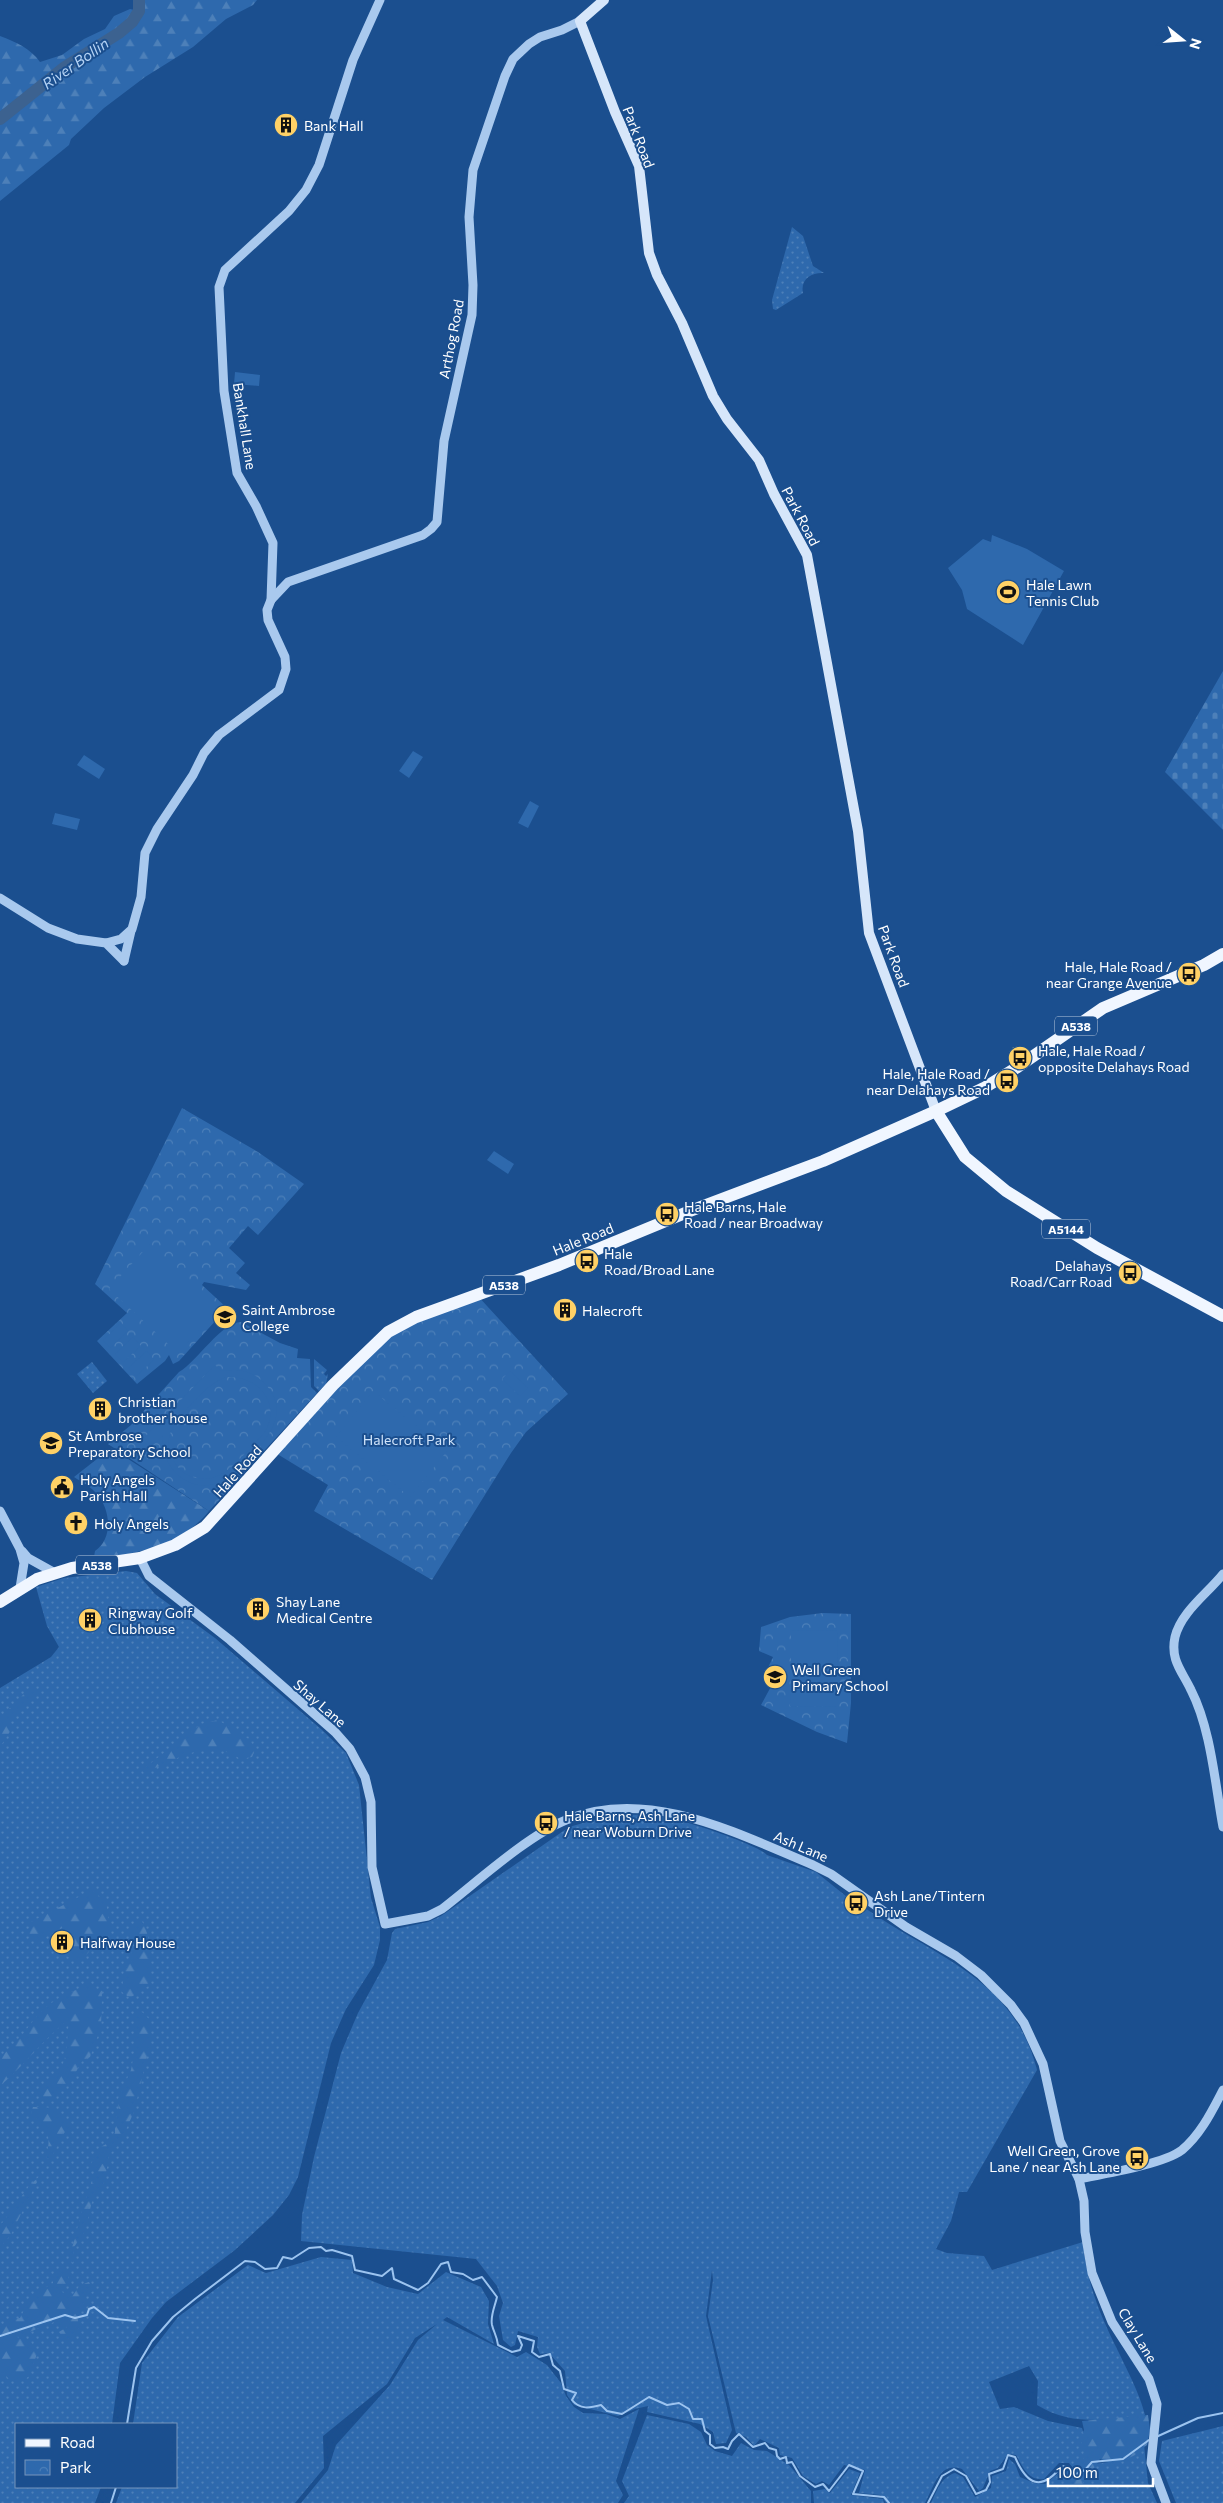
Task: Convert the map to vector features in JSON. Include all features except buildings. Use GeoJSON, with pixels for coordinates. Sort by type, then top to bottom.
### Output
{"type":"FeatureCollection","features":[{"type":"Feature","properties":{"kind":"main road"},"geometry":{"type":"LineString","coordinates":[[580,20],[604,0]]}},
{"type":"Feature","properties":{"kind":"main road","name":"Park Road"},"geometry":{"type":"LineString","coordinates":[[580,20],[638,166],[649,253],[657,275],[682,323],[713,396],[727,420],[759,460],[774,494],[807,555],[858,831],[869,933],[936,1111]]}},
{"type":"Feature","properties":{"kind":"main road","name":"Hale Road"},"geometry":{"type":"LineString","coordinates":[[0,1602],[20,1588],[54,1573],[140,1558],[175,1545],[205,1527],[333,1385],[388,1332],[416,1317],[559,1265],[690,1211],[823,1161],[936,1111],[984,1088],[1103,1008],[1204,965],[1223,954]]}},
{"type":"Feature","properties":{"kind":"main road","name":"A5144"},"geometry":{"type":"LineString","coordinates":[[936,1111],[965,1157],[1006,1191],[1097,1248],[1223,1316]]}},
{"type":"Feature","properties":{"kind":"street","name":"Bankhall Lane"},"geometry":{"type":"LineString","coordinates":[[106,943],[124,960],[141,897],[146,853],[157,829],[176,802],[204,753],[214,741],[245,714],[279,690],[284,680],[286,669],[285,656],[268,620],[267,610],[271,600],[273,543],[256,506],[237,473],[230,435],[222,364],[219,287],[225,270],[289,211],[306,190],[319,165],[353,60],[380,0]]}},
{"type":"Feature","properties":{"kind":"street","name":"Arthog Road"},"geometry":{"type":"LineString","coordinates":[[271,600],[288,582],[423,535],[436,522],[444,441],[472,315],[473,285],[468,217],[473,170],[505,76],[513,59],[528,44],[540,37],[562,30],[580,20]]}},
{"type":"Feature","properties":{"kind":"street"},"geometry":{"type":"LineString","coordinates":[[0,898],[57,932],[77,939],[106,943],[121,939],[132,929]]}},
{"type":"Feature","properties":{"kind":"street"},"geometry":{"type":"LineString","coordinates":[[0,1511],[20,1549],[24,1563],[20,1588]]}},
{"type":"Feature","properties":{"kind":"street"},"geometry":{"type":"LineString","coordinates":[[20,1549],[28,1558],[54,1573]]}},
{"type":"Feature","properties":{"kind":"street","name":"Shay Lane"},"geometry":{"type":"LineString","coordinates":[[140,1558],[148,1576],[230,1640],[335,1732],[350,1749],[365,1776],[371,1802],[372,1867],[385,1924]]}},
{"type":"Feature","properties":{"kind":"street"},"geometry":{"type":"LineString","coordinates":[[1223,1574],[1186,1614],[1176,1636],[1174,1647],[1178,1670],[1190,1689],[1203,1719],[1223,1827]]}},
{"type":"Feature","properties":{"kind":"street","name":"Ash Lane"},"geometry":{"type":"LineString","coordinates":[[385,1924],[428,1916],[442,1909],[532,1840],[565,1820],[595,1811],[641,1810],[668,1812],[701,1820],[831,1874],[882,1912],[956,1956],[981,1975],[1011,2005],[1033,2039],[1043,2064],[1060,2142],[1079,2179]]}},
{"type":"Feature","properties":{"kind":"street"},"geometry":{"type":"LineString","coordinates":[[1079,2179],[1165,2158],[1180,2151],[1195,2137],[1223,2090]]}},
{"type":"Feature","properties":{"kind":"street","name":"Clay Lane"},"geometry":{"type":"LineString","coordinates":[[1079,2179],[1084,2201],[1085,2232],[1092,2273],[1112,2322],[1149,2380],[1156,2404],[1156,2430],[1151,2463],[1166,2503]]}},
{"type":"Feature","properties":{"kind":"green space"},"geometry":{"type":"Polygon","coordinates":[[[139,0],[257,0],[253,5],[226,19],[193,47],[145,77],[104,108],[71,139],[69,145],[0,201],[0,36],[22,46],[40,62],[62,55],[84,39],[105,29],[114,16],[130,9],[139,11],[139,0]]]}},
{"type":"Feature","properties":{"kind":"green space"},"geometry":{"type":"Polygon","coordinates":[[[792,227],[803,236],[813,266],[824,273],[808,277],[803,284],[803,293],[776,310],[773,309],[772,300],[792,227]]]}},
{"type":"Feature","properties":{"kind":"green space"},"geometry":{"type":"Polygon","coordinates":[[[235,372],[260,375],[259,386],[234,384],[235,372]]]}},
{"type":"Feature","properties":{"kind":"green space","name":"Hale Lawn Tennis Club"},"geometry":{"type":"Polygon","coordinates":[[[992,535],[1027,549],[1064,571],[1023,645],[967,609],[962,590],[948,568],[983,539],[991,542],[992,535]]]}},
{"type":"Feature","properties":{"kind":"green space"},"geometry":{"type":"Polygon","coordinates":[[[1223,671],[1223,830],[1165,772],[1223,671]]]}},
{"type":"Feature","properties":{"kind":"green space"},"geometry":{"type":"Polygon","coordinates":[[[413,751],[423,757],[409,778],[399,771],[413,751]]]}},
{"type":"Feature","properties":{"kind":"green space"},"geometry":{"type":"Polygon","coordinates":[[[84,755],[105,769],[99,779],[77,765],[84,755]]]}},
{"type":"Feature","properties":{"kind":"green space"},"geometry":{"type":"Polygon","coordinates":[[[530,801],[539,806],[528,828],[518,823],[530,801]]]}},
{"type":"Feature","properties":{"kind":"green space"},"geometry":{"type":"Polygon","coordinates":[[[55,813],[80,819],[77,830],[52,824],[55,813]]]}},
{"type":"Feature","properties":{"kind":"green space"},"geometry":{"type":"Polygon","coordinates":[[[182,1108],[258,1152],[304,1184],[258,1235],[248,1226],[229,1248],[245,1263],[236,1273],[250,1285],[246,1290],[204,1282],[202,1285],[227,1308],[179,1361],[173,1364],[169,1355],[165,1361],[137,1384],[97,1341],[127,1313],[95,1284],[182,1108]]]}},
{"type":"Feature","properties":{"kind":"green space"},"geometry":{"type":"Polygon","coordinates":[[[494,1151],[514,1164],[508,1174],[487,1160],[494,1151]]]}},
{"type":"Feature","properties":{"kind":"green space"},"geometry":{"type":"Polygon","coordinates":[[[150,1244],[219,1308],[178,1353],[109,1289],[150,1244]]]}},
{"type":"Feature","properties":{"kind":"green space","name":"Halecroft Park"},"geometry":{"type":"Polygon","coordinates":[[[476,1294],[568,1394],[526,1432],[432,1580],[314,1511],[328,1485],[274,1452],[388,1332],[476,1294]]]}},
{"type":"Feature","properties":{"kind":"green space"},"geometry":{"type":"Polygon","coordinates":[[[241,1322],[280,1343],[298,1349],[297,1358],[310,1359],[311,1387],[317,1393],[209,1511],[108,1444],[131,1425],[179,1372],[194,1360],[218,1335],[233,1324],[241,1322]]]}},
{"type":"Feature","properties":{"kind":"green space"},"geometry":{"type":"Polygon","coordinates":[[[121,1323],[128,1331],[110,1348],[103,1340],[121,1323]]]}},
{"type":"Feature","properties":{"kind":"green space"},"geometry":{"type":"Polygon","coordinates":[[[133,1337],[141,1346],[123,1362],[115,1354],[133,1337]]]}},
{"type":"Feature","properties":{"kind":"green space"},"geometry":{"type":"Polygon","coordinates":[[[147,1351],[154,1360],[136,1376],[128,1368],[147,1351]]]}},
{"type":"Feature","properties":{"kind":"green space"},"geometry":{"type":"Polygon","coordinates":[[[314,1359],[327,1370],[324,1374],[326,1376],[328,1374],[326,1384],[319,1391],[314,1386],[314,1359]]]}},
{"type":"Feature","properties":{"kind":"green space"},"geometry":{"type":"Polygon","coordinates":[[[92,1362],[107,1381],[93,1393],[77,1374],[92,1362]]]}},
{"type":"Feature","properties":{"kind":"green space"},"geometry":{"type":"Polygon","coordinates":[[[215,1365],[221,1371],[240,1370],[256,1376],[273,1395],[276,1414],[270,1433],[236,1472],[218,1483],[195,1484],[186,1481],[177,1474],[166,1457],[163,1435],[150,1448],[142,1440],[215,1365]],[[227,1377],[217,1381],[194,1401],[176,1422],[169,1437],[169,1445],[170,1454],[181,1471],[196,1478],[205,1479],[220,1475],[233,1466],[250,1449],[267,1428],[270,1408],[267,1399],[255,1385],[237,1377],[227,1377]]]}},
{"type":"Feature","properties":{"kind":"green space"},"geometry":{"type":"Polygon","coordinates":[[[510,1371],[528,1388],[520,1396],[502,1379],[510,1371]]]}},
{"type":"Feature","properties":{"kind":"green space"},"geometry":{"type":"Polygon","coordinates":[[[373,1391],[447,1451],[410,1497],[336,1437],[373,1391]]]}},
{"type":"Feature","properties":{"kind":"green space"},"geometry":{"type":"Polygon","coordinates":[[[111,1448],[209,1511],[186,1532],[159,1546],[113,1557],[98,1559],[94,1557],[95,1551],[101,1546],[107,1532],[108,1524],[105,1508],[97,1494],[74,1477],[111,1448]]]}},
{"type":"Feature","properties":{"kind":"green space"},"geometry":{"type":"Polygon","coordinates":[[[126,1571],[137,1573],[155,1594],[215,1638],[321,1729],[346,1753],[359,1785],[371,1898],[380,1927],[380,1940],[374,1965],[346,2009],[331,2043],[298,2177],[289,2195],[273,2215],[235,2250],[166,2302],[152,2318],[120,2363],[112,2423],[15,2423],[15,2488],[101,2488],[95,2503],[0,2503],[0,1688],[51,1657],[59,1647],[47,1626],[36,1587],[64,1578],[126,1571]]]}},
{"type":"Feature","properties":{"kind":"green space","name":"Well Green Primary School"},"geometry":{"type":"Polygon","coordinates":[[[823,1613],[851,1614],[851,1703],[847,1743],[817,1732],[761,1705],[775,1679],[765,1674],[773,1657],[759,1651],[761,1627],[790,1617],[823,1613]]]}},
{"type":"Feature","properties":{"kind":"green space"},"geometry":{"type":"Polygon","coordinates":[[[791,1630],[838,1631],[837,1667],[791,1666],[791,1630]]]}},
{"type":"Feature","properties":{"kind":"green space"},"geometry":{"type":"Polygon","coordinates":[[[791,1670],[837,1671],[837,1707],[790,1706],[791,1670]]]}},
{"type":"Feature","properties":{"kind":"green space"},"geometry":{"type":"Polygon","coordinates":[[[32,1686],[38,1691],[10,1718],[11,1730],[0,1747],[0,1718],[32,1686]]]}},
{"type":"Feature","properties":{"kind":"green space"},"geometry":{"type":"Polygon","coordinates":[[[218,1720],[250,1740],[255,1750],[252,1757],[240,1759],[216,1750],[204,1750],[180,1757],[144,1773],[142,1770],[201,1724],[218,1720]]]}},
{"type":"Feature","properties":{"kind":"green space"},"geometry":{"type":"Polygon","coordinates":[[[611,1815],[658,1816],[687,1822],[750,1845],[767,1855],[816,1872],[852,1901],[854,1900],[881,1919],[963,1969],[987,1988],[1008,2010],[1025,2037],[1037,2070],[967,2192],[959,2192],[951,2221],[936,2249],[947,2253],[984,2256],[992,2270],[1083,2242],[1087,2270],[1095,2298],[1136,2390],[1145,2415],[1141,2418],[1087,2420],[1075,2419],[1050,2412],[1037,2405],[1038,2381],[1029,2366],[989,2382],[1000,2409],[1014,2407],[1048,2421],[1082,2428],[1089,2451],[1076,2472],[1069,2463],[1059,2463],[1044,2479],[1034,2478],[1027,2472],[1016,2455],[1008,2454],[998,2468],[990,2471],[983,2488],[979,2491],[962,2469],[948,2469],[938,2477],[925,2503],[886,2503],[881,2495],[859,2493],[865,2470],[844,2465],[829,2485],[822,2481],[816,2484],[803,2476],[792,2458],[780,2455],[779,2448],[760,2439],[754,2446],[746,2437],[736,2433],[708,2316],[713,2280],[712,2270],[706,2316],[732,2430],[726,2443],[716,2444],[713,2432],[700,2424],[647,2412],[648,2406],[618,2416],[574,2405],[567,2395],[565,2371],[549,2353],[540,2354],[537,2347],[538,2337],[518,2331],[515,2345],[511,2347],[503,2340],[499,2316],[503,2303],[497,2286],[476,2259],[301,2241],[302,2215],[314,2157],[341,2053],[358,2013],[387,1960],[392,1933],[395,1929],[428,1922],[441,1916],[569,1827],[611,1815]]]}},
{"type":"Feature","properties":{"kind":"green space"},"geometry":{"type":"Polygon","coordinates":[[[92,1890],[106,1902],[110,1929],[87,1954],[75,1961],[65,1955],[68,1942],[64,1935],[64,1927],[38,1941],[29,1938],[31,1922],[92,1890]]]}},
{"type":"Feature","properties":{"kind":"green space"},"geometry":{"type":"Polygon","coordinates":[[[141,1920],[145,1926],[149,1943],[149,1979],[148,1986],[130,1998],[122,1992],[124,1969],[132,1961],[131,1950],[134,1942],[130,1934],[133,1926],[141,1920]]]}},
{"type":"Feature","properties":{"kind":"green space"},"geometry":{"type":"Polygon","coordinates":[[[88,1985],[102,1991],[101,2027],[90,2057],[82,2061],[72,2079],[52,2100],[42,2099],[39,2088],[55,2074],[64,2062],[70,2018],[0,2086],[0,2056],[13,2046],[48,2005],[64,1995],[88,1985]]]}},
{"type":"Feature","properties":{"kind":"green space"},"geometry":{"type":"Polygon","coordinates":[[[142,2012],[151,2021],[149,2048],[134,2112],[119,2144],[109,2155],[105,2180],[100,2191],[93,2197],[85,2231],[74,2247],[73,2263],[68,2253],[73,2245],[82,2210],[96,2169],[91,2164],[99,2148],[108,2143],[115,2133],[115,2120],[119,2111],[118,2099],[131,2070],[135,2048],[136,2013],[142,2012]]]}},
{"type":"Feature","properties":{"kind":"green space"},"geometry":{"type":"Polygon","coordinates":[[[33,2107],[47,2107],[56,2110],[63,2116],[70,2128],[64,2133],[51,2158],[46,2159],[49,2143],[47,2133],[45,2128],[31,2113],[33,2107]]]}},
{"type":"Feature","properties":{"kind":"green space"},"geometry":{"type":"Polygon","coordinates":[[[40,2176],[10,2236],[0,2247],[0,2226],[30,2185],[40,2176]]]}},
{"type":"Feature","properties":{"kind":"green space"},"geometry":{"type":"Polygon","coordinates":[[[321,2257],[352,2260],[353,2273],[387,2287],[418,2294],[446,2272],[481,2287],[489,2301],[488,2324],[494,2344],[447,2317],[443,2320],[517,2357],[526,2352],[547,2365],[561,2383],[566,2396],[574,2407],[583,2413],[606,2414],[620,2419],[639,2409],[616,2481],[623,2495],[618,2503],[301,2503],[328,2470],[336,2445],[390,2385],[418,2340],[437,2324],[415,2338],[387,2384],[323,2436],[324,2468],[295,2503],[116,2503],[122,2488],[178,2488],[178,2423],[133,2423],[142,2363],[178,2317],[248,2265],[266,2273],[321,2257]]]}},
{"type":"Feature","properties":{"kind":"green space"},"geometry":{"type":"Polygon","coordinates":[[[63,2267],[68,2272],[69,2282],[62,2292],[72,2297],[80,2285],[89,2282],[93,2291],[86,2296],[78,2318],[80,2326],[74,2337],[65,2340],[59,2332],[67,2327],[54,2322],[17,2337],[31,2342],[37,2354],[29,2376],[23,2381],[10,2379],[0,2373],[0,2330],[7,2320],[20,2318],[31,2297],[53,2283],[53,2274],[63,2267]]]}},
{"type":"Feature","properties":{"kind":"green space"},"geometry":{"type":"Polygon","coordinates":[[[647,2415],[689,2424],[701,2432],[707,2445],[715,2451],[732,2456],[741,2443],[754,2450],[767,2451],[789,2465],[811,2491],[811,2503],[624,2503],[629,2496],[622,2481],[647,2415]]]}},
{"type":"Feature","properties":{"kind":"green space"},"geometry":{"type":"Polygon","coordinates":[[[1148,2415],[1150,2430],[1147,2445],[1135,2455],[1115,2465],[1100,2459],[1080,2490],[1072,2490],[1067,2481],[1075,2464],[1083,2459],[1084,2451],[1080,2438],[1084,2430],[1082,2421],[1148,2415]]]}},
{"type":"Feature","properties":{"kind":"green space"},"geometry":{"type":"Polygon","coordinates":[[[1223,2426],[1223,2503],[1176,2503],[1159,2461],[1162,2441],[1223,2426]]]}},
{"type":"Feature","properties":{"kind":"green space"},"geometry":{"type":"Polygon","coordinates":[[[1144,2445],[1148,2483],[1157,2503],[931,2503],[943,2481],[955,2473],[963,2477],[975,2497],[991,2488],[992,2476],[1006,2471],[1009,2459],[1015,2464],[1020,2477],[1034,2483],[1045,2484],[1061,2471],[1068,2471],[1075,2477],[1093,2464],[1125,2460],[1144,2445]]]}},
{"type":"Feature","properties":{"kind":"green space"},"geometry":{"type":"Polygon","coordinates":[[[849,2469],[860,2473],[851,2495],[883,2499],[884,2503],[814,2503],[813,2491],[825,2489],[830,2493],[849,2469]]]}},
{"type":"Feature","properties":{"kind":"waterway","name":"River Bollin"},"geometry":{"type":"LineString","coordinates":[[0,119],[65,67],[119,33],[132,22],[139,11],[139,0]]}},
{"type":"Feature","properties":{"kind":"waterway"},"geometry":{"type":"LineString","coordinates":[[127,2423],[136,2368],[152,2341],[173,2317],[245,2261],[255,2262],[265,2269],[277,2268],[283,2257],[292,2259],[309,2248],[321,2247],[326,2251],[332,2250],[352,2256],[355,2270],[382,2276],[392,2268],[394,2279],[418,2290],[428,2283],[441,2264],[448,2262],[451,2272],[463,2274],[473,2280],[482,2277],[497,2297],[492,2322],[498,2345],[512,2352],[520,2350],[522,2345],[518,2336],[534,2341],[532,2352],[539,2357],[550,2354],[553,2365],[560,2371],[564,2389],[576,2393],[572,2400],[578,2405],[582,2407],[601,2405],[607,2411],[622,2414],[649,2397],[667,2405],[679,2403],[689,2409],[693,2419],[702,2419],[705,2431],[710,2435],[710,2444],[715,2448],[723,2447],[728,2449],[732,2441],[739,2434],[753,2447],[765,2443],[769,2448],[776,2450],[777,2456],[780,2459],[786,2457],[787,2463],[792,2462],[800,2476],[815,2487],[823,2484],[829,2491],[849,2465],[863,2471],[853,2494],[884,2497],[889,2503]]}},
{"type":"Feature","properties":{"kind":"waterway"},"geometry":{"type":"LineString","coordinates":[[0,2336],[65,2315],[75,2318],[87,2315],[89,2309],[94,2307],[108,2318],[135,2321]]}},
{"type":"Feature","properties":{"kind":"waterway"},"geometry":{"type":"LineString","coordinates":[[1156,2437],[1198,2418],[1223,2413]]}},
{"type":"Feature","properties":{"kind":"waterway"},"geometry":{"type":"LineString","coordinates":[[928,2503],[942,2476],[954,2469],[966,2476],[976,2494],[986,2490],[990,2482],[989,2474],[1003,2469],[1008,2455],[1015,2457],[1024,2474],[1030,2479],[1035,2482],[1041,2482],[1047,2480],[1062,2466],[1070,2468],[1074,2475],[1085,2470],[1092,2462],[1123,2459],[1149,2440]]}},
{"type":"Feature","properties":{"kind":"waterway"},"geometry":{"type":"LineString","coordinates":[[111,2503],[116,2488]]}},
{"type":"Feature","properties":{"kind":"place","name":"Bank Hall"},"geometry":{"type":"Point","coordinates":[286,125]}},
{"type":"Feature","properties":{"kind":"place","name":"Hale Lawn Tennis Club"},"geometry":{"type":"Point","coordinates":[1008,592]}},
{"type":"Feature","properties":{"kind":"place","name":"Hale, Hale Road / near Grange Avenue"},"geometry":{"type":"Point","coordinates":[1189,974]}},
{"type":"Feature","properties":{"kind":"place","name":"Hale, Hale Road / opposite Delahays Road"},"geometry":{"type":"Point","coordinates":[1020,1058]}},
{"type":"Feature","properties":{"kind":"place","name":"Hale, Hale Road / near Delahays Road"},"geometry":{"type":"Point","coordinates":[1007,1081]}},
{"type":"Feature","properties":{"kind":"place","name":"Hale Barns, Hale Road / near Broadway"},"geometry":{"type":"Point","coordinates":[667,1214]}},
{"type":"Feature","properties":{"kind":"place","name":"Hale Road/Broad Lane"},"geometry":{"type":"Point","coordinates":[587,1261]}},
{"type":"Feature","properties":{"kind":"place","name":"Delahays Road/Carr Road"},"geometry":{"type":"Point","coordinates":[1130,1273]}},
{"type":"Feature","properties":{"kind":"place","name":"Halecroft"},"geometry":{"type":"Point","coordinates":[565,1310]}},
{"type":"Feature","properties":{"kind":"place","name":"Saint Ambrose College"},"geometry":{"type":"Point","coordinates":[225,1317]}},
{"type":"Feature","properties":{"kind":"place","name":"Christian brother house"},"geometry":{"type":"Point","coordinates":[100,1409]}},
{"type":"Feature","properties":{"kind":"place","name":"St Ambrose Preparatory School"},"geometry":{"type":"Point","coordinates":[51,1443]}},
{"type":"Feature","properties":{"kind":"place","name":"Holy Angels Parish Hall"},"geometry":{"type":"Point","coordinates":[62,1487]}},
{"type":"Feature","properties":{"kind":"place","name":"Holy Angels"},"geometry":{"type":"Point","coordinates":[76,1523]}},
{"type":"Feature","properties":{"kind":"place","name":"Shay Lane Medical Centre"},"geometry":{"type":"Point","coordinates":[258,1609]}},
{"type":"Feature","properties":{"kind":"place","name":"Ringway Golf Clubhouse"},"geometry":{"type":"Point","coordinates":[90,1620]}},
{"type":"Feature","properties":{"kind":"place","name":"Well Green Primary School"},"geometry":{"type":"Point","coordinates":[775,1677]}},
{"type":"Feature","properties":{"kind":"place","name":"Hale Barns, Ash Lane / near Woburn Drive"},"geometry":{"type":"Point","coordinates":[546,1823]}},
{"type":"Feature","properties":{"kind":"place","name":"Ash Lane/Tintern Drive"},"geometry":{"type":"Point","coordinates":[856,1903]}},
{"type":"Feature","properties":{"kind":"place","name":"Halfway House"},"geometry":{"type":"Point","coordinates":[62,1942]}},
{"type":"Feature","properties":{"kind":"place","name":"Well Green, Grove Lane / near Ash Lane"},"geometry":{"type":"Point","coordinates":[1137,2158]}}]}
